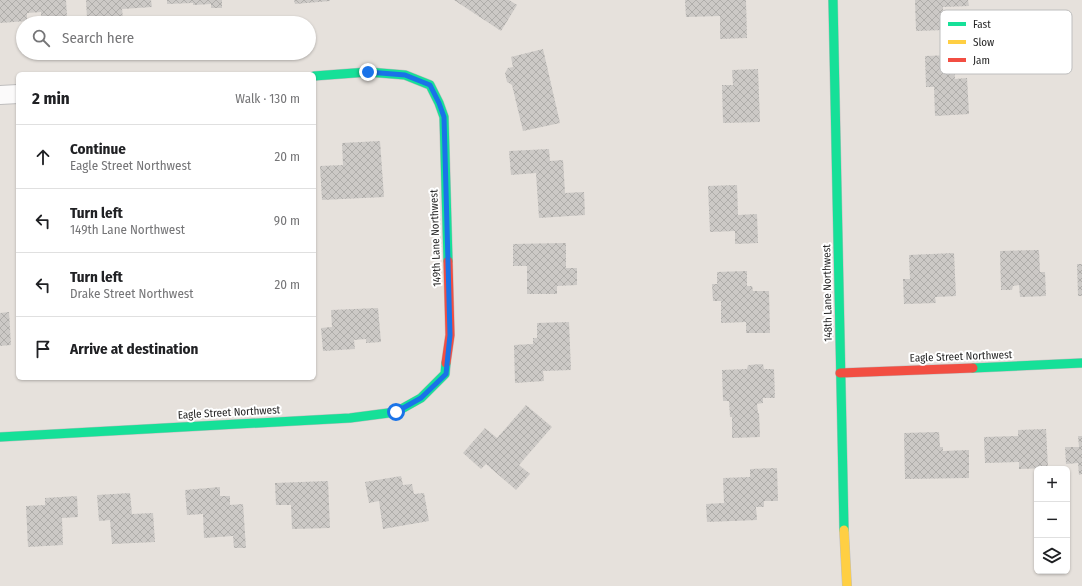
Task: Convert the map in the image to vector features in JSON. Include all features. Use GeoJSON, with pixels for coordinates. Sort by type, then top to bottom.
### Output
{"type":"FeatureCollection","features":[{"type":"Feature","properties":{"kind":"street","name":"148th Lane Northwest"},"geometry":{"type":"LineString","coordinates":[[833,0],[843,515],[847,586]]}},
{"type":"Feature","properties":{"kind":"street","name":"149th Lane Northwest"},"geometry":{"type":"LineString","coordinates":[[316,76],[368,72],[405,75],[430,85],[439,103],[444,117],[450,335],[446,374]]}},
{"type":"Feature","properties":{"kind":"street"},"geometry":{"type":"LineString","coordinates":[[0,95],[16,94]]}},
{"type":"Feature","properties":{"kind":"street","name":"Eagle Street Northwest"},"geometry":{"type":"LineString","coordinates":[[840,373],[1082,363]]}},
{"type":"Feature","properties":{"kind":"street","name":"Eagle Street Northwest"},"geometry":{"type":"LineString","coordinates":[[0,437],[350,418],[396,412],[421,398],[446,374]]}},
{"type":"Feature","properties":{"kind":"building"},"geometry":{"type":"Polygon","coordinates":[[[0,0],[66,0],[67,16],[41,16],[41,12],[27,13],[27,16],[16,16],[16,22],[0,23],[0,0]]]}},
{"type":"Feature","properties":{"kind":"building"},"geometry":{"type":"Polygon","coordinates":[[[86,0],[151,0],[152,7],[122,9],[123,16],[87,16],[86,0]]]}},
{"type":"Feature","properties":{"kind":"building"},"geometry":{"type":"Polygon","coordinates":[[[167,0],[222,0],[222,8],[211,8],[211,4],[167,4],[167,0]]]}},
{"type":"Feature","properties":{"kind":"building"},"geometry":{"type":"Polygon","coordinates":[[[294,0],[330,0],[330,1],[295,4],[294,0]]]}},
{"type":"Feature","properties":{"kind":"building"},"geometry":{"type":"Polygon","coordinates":[[[454,0],[509,0],[517,5],[501,31],[454,0]]]}},
{"type":"Feature","properties":{"kind":"building"},"geometry":{"type":"Polygon","coordinates":[[[685,0],[746,0],[747,38],[720,39],[720,16],[686,17],[685,0]]]}},
{"type":"Feature","properties":{"kind":"building"},"geometry":{"type":"Polygon","coordinates":[[[915,0],[968,0],[969,6],[943,7],[943,10],[940,10],[940,30],[916,31],[915,0]]]}},
{"type":"Feature","properties":{"kind":"building"},"geometry":{"type":"Polygon","coordinates":[[[543,49],[560,123],[523,131],[512,85],[507,82],[505,73],[508,68],[513,67],[511,57],[543,49]]]}},
{"type":"Feature","properties":{"kind":"building"},"geometry":{"type":"Polygon","coordinates":[[[940,55],[940,74],[955,74],[955,79],[967,78],[969,114],[935,116],[934,87],[926,87],[925,56],[940,55]]]}},
{"type":"Feature","properties":{"kind":"building"},"geometry":{"type":"Polygon","coordinates":[[[758,69],[760,122],[723,123],[722,85],[733,85],[732,70],[758,69]]]}},
{"type":"Feature","properties":{"kind":"building"},"geometry":{"type":"Polygon","coordinates":[[[380,141],[384,197],[322,200],[320,166],[343,165],[342,143],[380,141]]]}},
{"type":"Feature","properties":{"kind":"building"},"geometry":{"type":"Polygon","coordinates":[[[549,149],[550,161],[563,160],[565,193],[584,192],[585,215],[539,218],[536,173],[511,175],[509,151],[549,149]]]}},
{"type":"Feature","properties":{"kind":"building"},"geometry":{"type":"Polygon","coordinates":[[[737,185],[738,215],[757,214],[758,243],[735,244],[735,231],[710,232],[708,186],[737,185]]]}},
{"type":"Feature","properties":{"kind":"building"},"geometry":{"type":"Polygon","coordinates":[[[566,243],[566,268],[577,268],[577,285],[557,286],[557,294],[527,294],[527,266],[513,266],[513,244],[566,243]]]}},
{"type":"Feature","properties":{"kind":"building"},"geometry":{"type":"Polygon","coordinates":[[[1039,250],[1040,272],[1045,272],[1046,296],[1020,297],[1019,285],[1013,286],[1012,290],[1001,290],[1000,251],[1039,250]]]}},
{"type":"Feature","properties":{"kind":"building"},"geometry":{"type":"Polygon","coordinates":[[[954,253],[956,296],[935,297],[936,303],[904,304],[903,279],[910,279],[909,255],[954,253]]]}},
{"type":"Feature","properties":{"kind":"building"},"geometry":{"type":"Polygon","coordinates":[[[1077,264],[1082,264],[1082,296],[1078,296],[1077,264]]]}},
{"type":"Feature","properties":{"kind":"building"},"geometry":{"type":"Polygon","coordinates":[[[747,271],[747,286],[752,286],[753,291],[769,291],[770,333],[746,333],[746,322],[721,323],[721,301],[713,301],[712,284],[717,284],[717,272],[747,271]]]}},
{"type":"Feature","properties":{"kind":"building"},"geometry":{"type":"Polygon","coordinates":[[[378,308],[381,342],[366,343],[366,339],[354,340],[355,349],[323,351],[321,328],[332,327],[331,310],[378,308]]]}},
{"type":"Feature","properties":{"kind":"building"},"geometry":{"type":"Polygon","coordinates":[[[9,312],[11,345],[0,346],[0,313],[9,312]]]}},
{"type":"Feature","properties":{"kind":"building"},"geometry":{"type":"Polygon","coordinates":[[[569,322],[571,370],[543,371],[544,381],[515,383],[514,345],[533,344],[533,338],[537,338],[537,323],[569,322]]]}},
{"type":"Feature","properties":{"kind":"building"},"geometry":{"type":"Polygon","coordinates":[[[763,364],[764,369],[774,369],[775,398],[763,398],[763,403],[757,404],[760,437],[732,438],[732,417],[730,417],[729,401],[723,401],[722,370],[747,369],[748,365],[763,364]]]}},
{"type":"Feature","properties":{"kind":"building"},"geometry":{"type":"Polygon","coordinates":[[[526,405],[552,427],[519,465],[530,474],[516,490],[486,464],[481,469],[463,453],[485,428],[497,438],[526,405]]]}},
{"type":"Feature","properties":{"kind":"building"},"geometry":{"type":"Polygon","coordinates":[[[1046,429],[1048,466],[1034,466],[1034,468],[1019,469],[1019,462],[985,463],[984,437],[1018,436],[1018,430],[1046,429]]]}},
{"type":"Feature","properties":{"kind":"building"},"geometry":{"type":"Polygon","coordinates":[[[939,432],[940,447],[943,447],[943,451],[969,450],[969,478],[905,479],[904,433],[939,432]]]}},
{"type":"Feature","properties":{"kind":"building"},"geometry":{"type":"Polygon","coordinates":[[[1078,436],[1082,436],[1082,474],[1079,475],[1078,463],[1066,464],[1065,447],[1079,447],[1078,436]]]}},
{"type":"Feature","properties":{"kind":"building"},"geometry":{"type":"Polygon","coordinates":[[[777,468],[778,501],[764,501],[764,507],[756,507],[757,520],[707,522],[706,504],[724,503],[723,478],[750,477],[750,469],[777,468]]]}},
{"type":"Feature","properties":{"kind":"building"},"geometry":{"type":"Polygon","coordinates":[[[401,476],[403,485],[412,484],[414,494],[424,493],[429,521],[383,529],[379,501],[369,503],[365,482],[401,476]]]}},
{"type":"Feature","properties":{"kind":"building"},"geometry":{"type":"Polygon","coordinates":[[[328,481],[330,528],[292,529],[291,505],[276,505],[275,483],[328,481]]]}},
{"type":"Feature","properties":{"kind":"building"},"geometry":{"type":"Polygon","coordinates":[[[220,487],[220,496],[230,496],[230,505],[243,504],[246,548],[234,548],[233,536],[204,538],[203,514],[187,515],[185,490],[220,487]]]}},
{"type":"Feature","properties":{"kind":"building"},"geometry":{"type":"Polygon","coordinates":[[[130,493],[132,514],[153,513],[155,542],[112,544],[110,520],[99,521],[97,495],[130,493]]]}},
{"type":"Feature","properties":{"kind":"building"},"geometry":{"type":"Polygon","coordinates":[[[77,496],[78,517],[62,518],[63,545],[28,547],[26,506],[45,505],[45,498],[77,496]]]}},
{"type":"Feature","properties":{"kind":"traffic: fast"},"geometry":{"type":"LineString","coordinates":[[833,0],[844,530]]}},
{"type":"Feature","properties":{"kind":"traffic: fast"},"geometry":{"type":"LineString","coordinates":[[316,76],[368,72],[405,75],[430,85],[444,117],[448,261]]}},
{"type":"Feature","properties":{"kind":"traffic: fast"},"geometry":{"type":"LineString","coordinates":[[0,437],[350,418],[396,412],[421,398],[445,374],[446,363]]}},
{"type":"Feature","properties":{"kind":"traffic: fast"},"geometry":{"type":"LineString","coordinates":[[973,368],[1082,363]]}},
{"type":"Feature","properties":{"kind":"traffic: slow"},"geometry":{"type":"LineString","coordinates":[[844,530],[847,586]]}},
{"type":"Feature","properties":{"kind":"traffic: jam"},"geometry":{"type":"LineString","coordinates":[[446,363],[450,335],[448,261]]}},
{"type":"Feature","properties":{"kind":"traffic: jam"},"geometry":{"type":"LineString","coordinates":[[840,373],[973,368]]}},
{"type":"Feature","properties":{"kind":"route"},"geometry":{"type":"LineString","coordinates":[[368,72],[405,75],[430,85],[444,117],[450,335],[446,374],[421,398],[396,412]]}}]}
